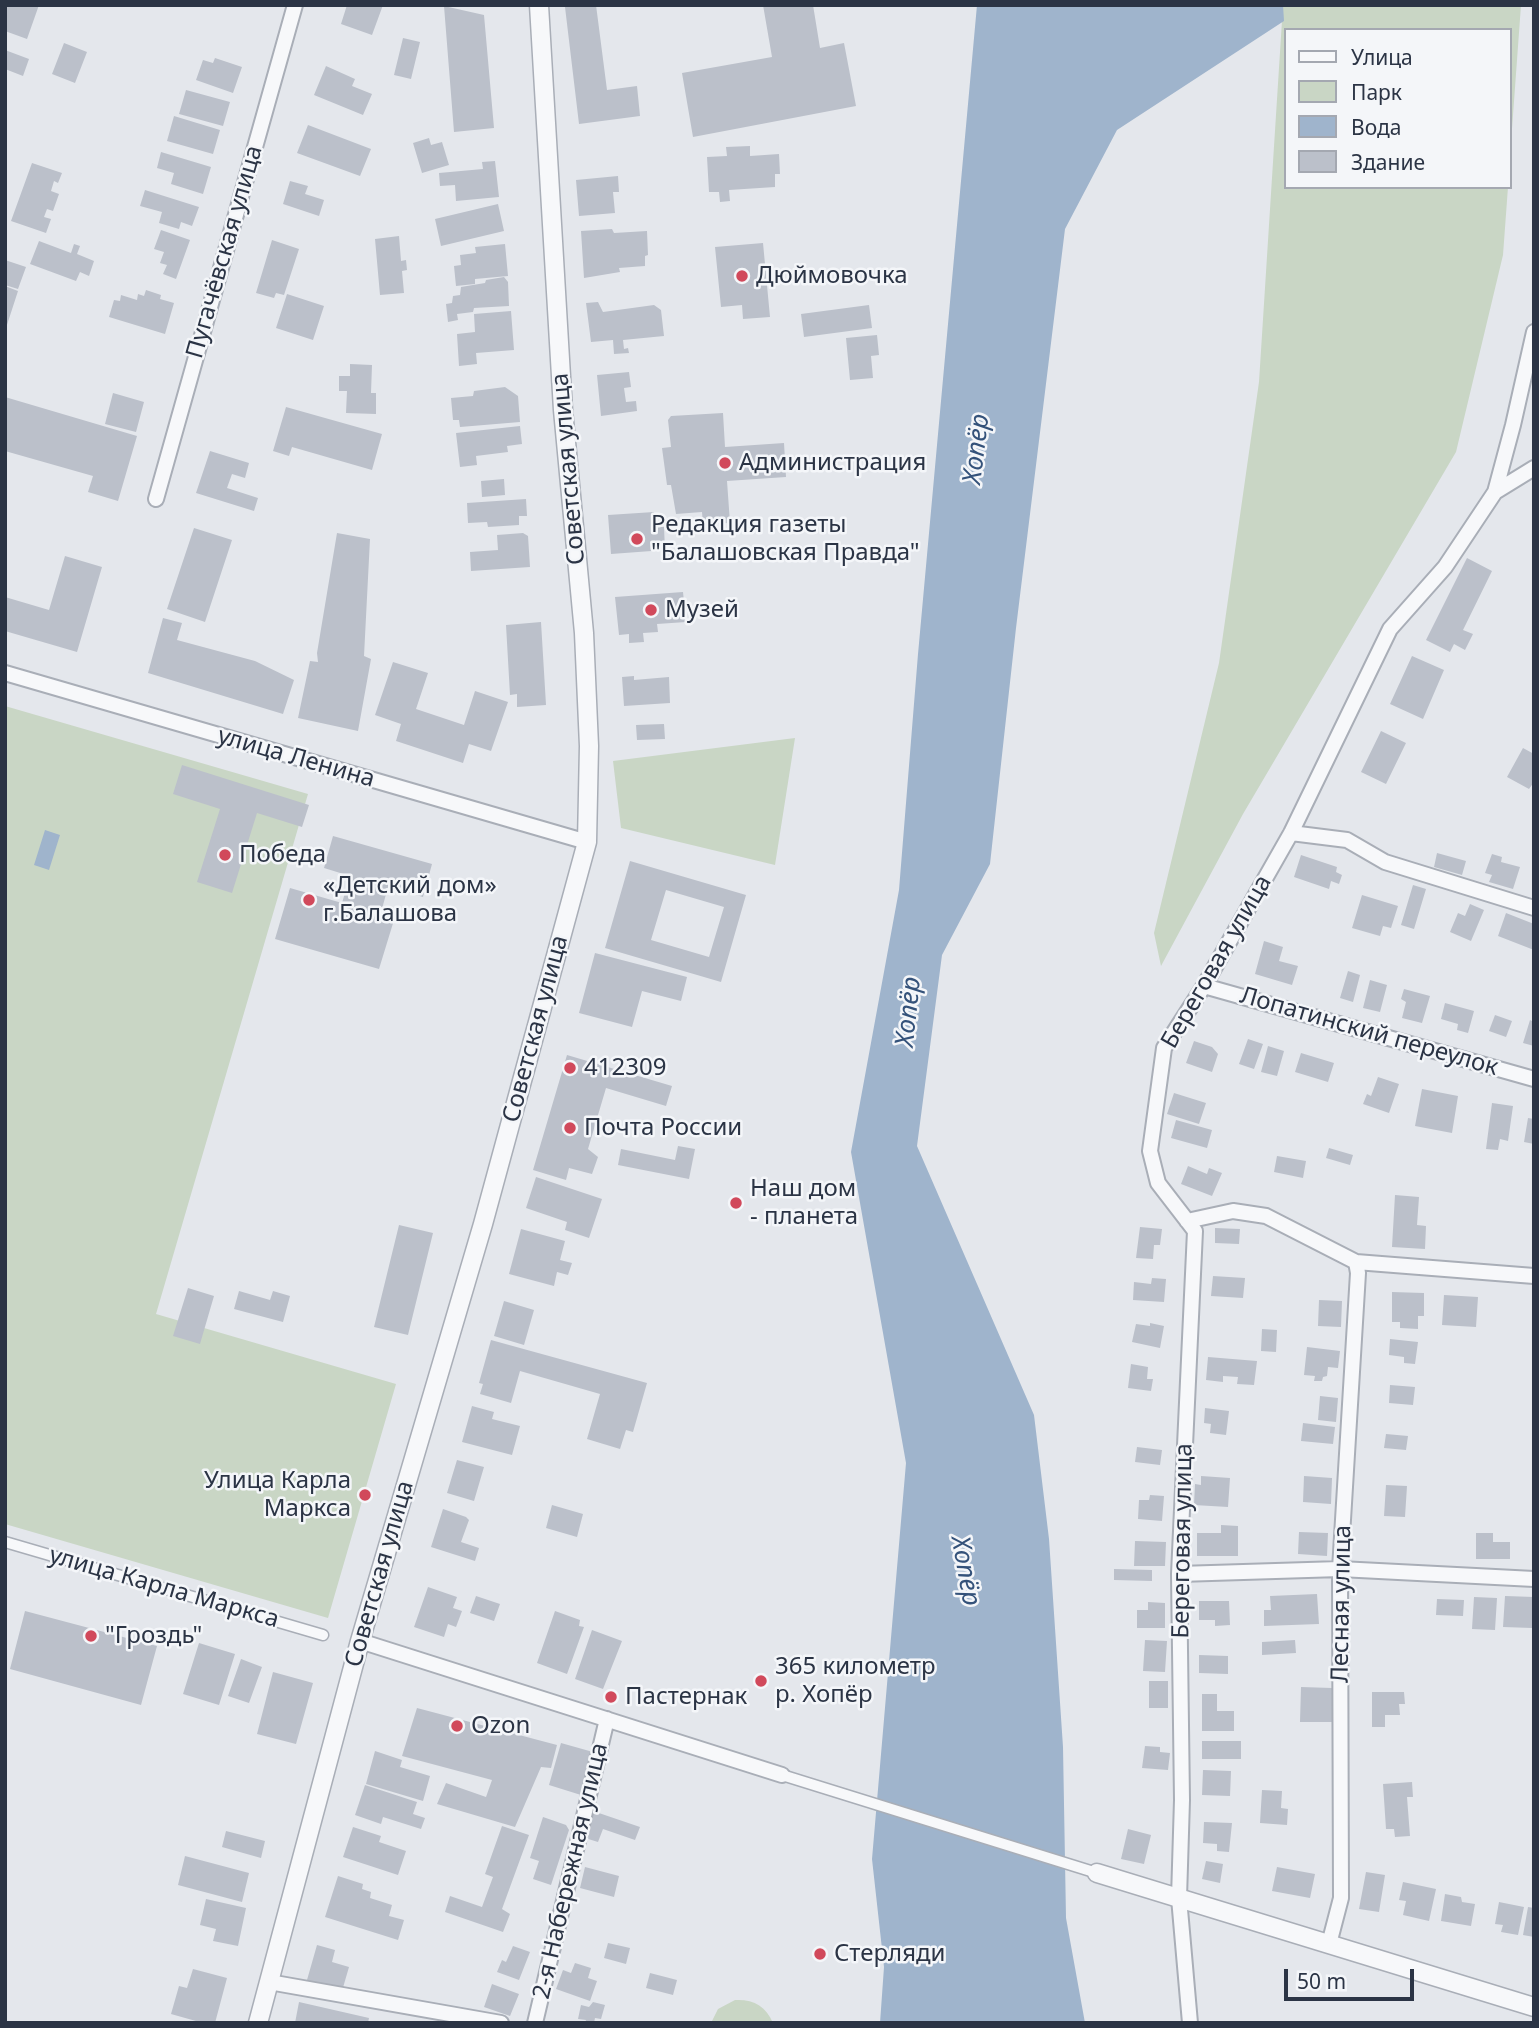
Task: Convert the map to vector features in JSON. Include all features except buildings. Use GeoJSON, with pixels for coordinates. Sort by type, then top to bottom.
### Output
{"type":"FeatureCollection","features":[{"type":"Feature","properties":{"kind":"street","name":"Пугачёвская улица"},"geometry":{"type":"LineString","coordinates":[[156,499],[295,5]]}},
{"type":"Feature","properties":{"kind":"street","name":"Советская улица"},"geometry":{"type":"LineString","coordinates":[[258,2023],[360,1641],[483,1224],[587,842],[589,746],[584,633],[563,410],[540,5]]}},
{"type":"Feature","properties":{"kind":"street","name":"Береговая улица"},"geometry":{"type":"LineString","coordinates":[[1190,2023],[1180,1898],[1182,1800],[1179,1574],[1195,1231],[1158,1184],[1150,1151],[1164,1048],[1204,986],[1291,833],[1390,629],[1445,567],[1495,492],[1534,332]]}},
{"type":"Feature","properties":{"kind":"street"},"geometry":{"type":"LineString","coordinates":[[1495,492],[1534,468]]}},
{"type":"Feature","properties":{"kind":"street","name":"улица Ленина"},"geometry":{"type":"LineString","coordinates":[[5,673],[587,842]]}},
{"type":"Feature","properties":{"kind":"street"},"geometry":{"type":"LineString","coordinates":[[1291,833],[1347,840],[1385,862],[1534,908]]}},
{"type":"Feature","properties":{"kind":"street","name":"Лопатинский переулок"},"geometry":{"type":"LineString","coordinates":[[1204,986],[1534,1079]]}},
{"type":"Feature","properties":{"kind":"street"},"geometry":{"type":"LineString","coordinates":[[1187,1222],[1233,1211],[1266,1216],[1356,1262],[1534,1276]]}},
{"type":"Feature","properties":{"kind":"street","name":"Лесная улица"},"geometry":{"type":"LineString","coordinates":[[1329,1944],[1341,1898],[1340,1569],[1358,1273],[1356,1262]]}},
{"type":"Feature","properties":{"kind":"street","name":"улица Карла Маркса"},"geometry":{"type":"LineString","coordinates":[[5,1542],[323,1635]]}},
{"type":"Feature","properties":{"kind":"street"},"geometry":{"type":"LineString","coordinates":[[1179,1574],[1340,1569],[1534,1579]]}},
{"type":"Feature","properties":{"kind":"street"},"geometry":{"type":"LineString","coordinates":[[360,1641],[782,1775],[1534,2007]]}},
{"type":"Feature","properties":{"kind":"street","name":"2-я Набережная улица"},"geometry":{"type":"LineString","coordinates":[[535,2023],[607,1719]]}},
{"type":"Feature","properties":{"kind":"street"},"geometry":{"type":"LineString","coordinates":[[270,1982],[501,2023]]}},
{"type":"Feature","properties":{"kind":"green space"},"geometry":{"type":"Polygon","coordinates":[[[1283,5],[1521,5],[1511,142],[1511,28],[1284,28],[1284,189],[1508,189],[1503,255],[1456,452],[1243,814],[1161,966],[1154,933],[1219,663],[1259,382],[1283,5]]]}},
{"type":"Feature","properties":{"kind":"green space"},"geometry":{"type":"Polygon","coordinates":[[[5,706],[308,794],[156,1314],[396,1384],[328,1618],[5,1524],[5,706]]]}},
{"type":"Feature","properties":{"kind":"green space"},"geometry":{"type":"Polygon","coordinates":[[[795,738],[775,865],[621,828],[613,761],[795,738]]]}},
{"type":"Feature","properties":{"kind":"green space"},"geometry":{"type":"Polygon","coordinates":[[[735,2000],[758,2005],[767,2012],[773,2023],[711,2023],[718,2009],[735,2000]]]}},
{"type":"Feature","properties":{"kind":"water","name":"Хопёр"},"geometry":{"type":"Polygon","coordinates":[[[977,5],[1283,5],[1284,21],[1117,130],[1065,229],[990,864],[942,955],[917,1146],[1034,1415],[1049,1539],[1063,1747],[1066,1918],[1085,2023],[880,2023],[884,1967],[872,1859],[906,1463],[851,1152],[899,890],[977,5]]]}},
{"type":"Feature","properties":{"kind":"water"},"geometry":{"type":"Polygon","coordinates":[[[45,830],[60,835],[49,870],[34,865],[45,830]]]}},
{"type":"Feature","properties":{"kind":"place","name":"Дюймовочка"},"geometry":{"type":"Point","coordinates":[742,276]}},
{"type":"Feature","properties":{"kind":"place","name":"Администрация"},"geometry":{"type":"Point","coordinates":[725,463]}},
{"type":"Feature","properties":{"kind":"place","name":"Редакция газеты \"Балашовская Правда\""},"geometry":{"type":"Point","coordinates":[637,539]}},
{"type":"Feature","properties":{"kind":"place","name":"Музей"},"geometry":{"type":"Point","coordinates":[651,610]}},
{"type":"Feature","properties":{"kind":"place","name":"Победа"},"geometry":{"type":"Point","coordinates":[225,855]}},
{"type":"Feature","properties":{"kind":"place","name":"«Детский дом» г.Балашова"},"geometry":{"type":"Point","coordinates":[309,900]}},
{"type":"Feature","properties":{"kind":"place","name":"412309"},"geometry":{"type":"Point","coordinates":[570,1068]}},
{"type":"Feature","properties":{"kind":"place","name":"Почта России"},"geometry":{"type":"Point","coordinates":[570,1128]}},
{"type":"Feature","properties":{"kind":"place","name":"Наш дом - планета"},"geometry":{"type":"Point","coordinates":[736,1203]}},
{"type":"Feature","properties":{"kind":"place","name":"Улица Карла Маркса"},"geometry":{"type":"Point","coordinates":[365,1495]}},
{"type":"Feature","properties":{"kind":"place","name":"\"Гроздь\""},"geometry":{"type":"Point","coordinates":[91,1636]}},
{"type":"Feature","properties":{"kind":"place","name":"365 километр р. Хопёр"},"geometry":{"type":"Point","coordinates":[761,1681]}},
{"type":"Feature","properties":{"kind":"place","name":"Пастернак"},"geometry":{"type":"Point","coordinates":[611,1697]}},
{"type":"Feature","properties":{"kind":"place","name":"Ozon"},"geometry":{"type":"Point","coordinates":[457,1726]}},
{"type":"Feature","properties":{"kind":"place","name":"Стерляди"},"geometry":{"type":"Point","coordinates":[820,1954]}}]}
